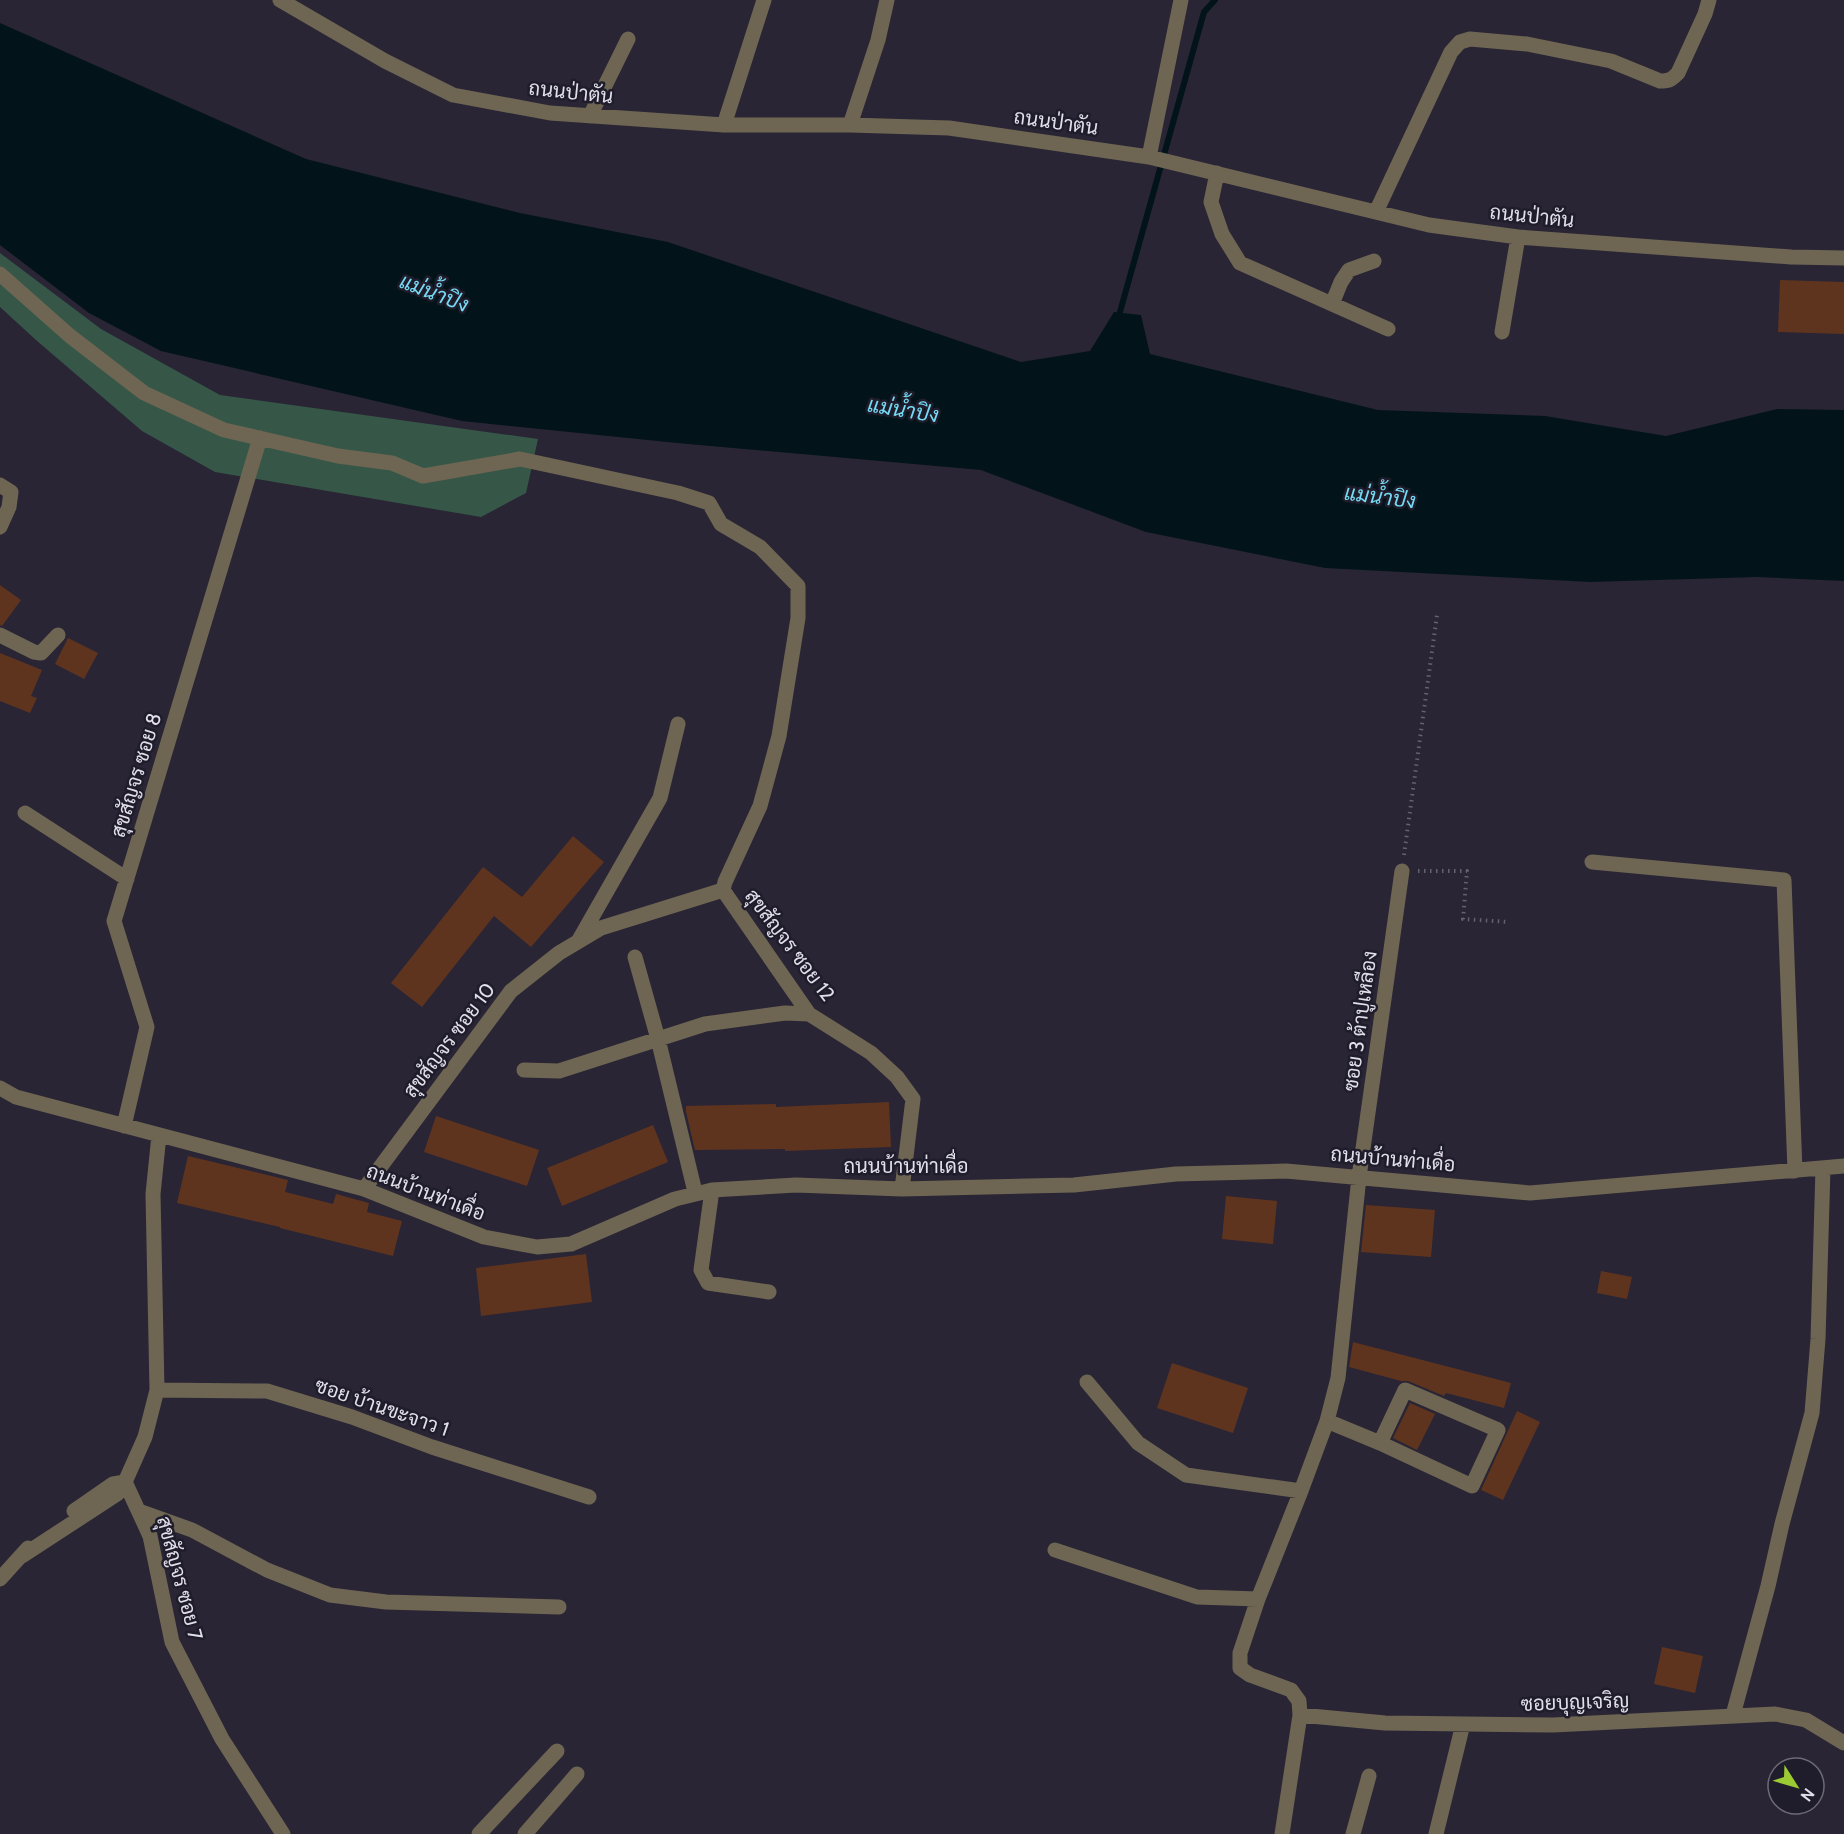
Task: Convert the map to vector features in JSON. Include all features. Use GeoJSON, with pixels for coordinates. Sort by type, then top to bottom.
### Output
{"type":"FeatureCollection","features":[{"type":"Feature","properties":{"kind":"street","name":"ถนนป่าตัน"},"geometry":{"type":"LineString","coordinates":[[280,0],[385,61],[453,95],[550,113],[724,125],[949,128],[1179,163],[1429,225],[1518,237],[1791,257],[1844,258]]}},
{"type":"Feature","properties":{"kind":"street"},"geometry":{"type":"LineString","coordinates":[[724,125],[764,0]]}},
{"type":"Feature","properties":{"kind":"street"},"geometry":{"type":"LineString","coordinates":[[850,125],[878,40],[887,0]]}},
{"type":"Feature","properties":{"kind":"street"},"geometry":{"type":"LineString","coordinates":[[1149,157],[1181,0]]}},
{"type":"Feature","properties":{"kind":"street"},"geometry":{"type":"LineString","coordinates":[[1376,212],[1451,52],[1460,42],[1470,39],[1527,44],[1611,61],[1660,81],[1666,81],[1671,80],[1678,73],[1709,0]]}},
{"type":"Feature","properties":{"kind":"street"},"geometry":{"type":"LineString","coordinates":[[590,116],[628,39]]}},
{"type":"Feature","properties":{"kind":"street"},"geometry":{"type":"LineString","coordinates":[[1217,173],[1211,202],[1222,234],[1240,263],[1388,329]]}},
{"type":"Feature","properties":{"kind":"street"},"geometry":{"type":"LineString","coordinates":[[1502,332],[1518,237]]}},
{"type":"Feature","properties":{"kind":"street"},"geometry":{"type":"LineString","coordinates":[[1332,304],[1349,270],[1374,261]]}},
{"type":"Feature","properties":{"kind":"street"},"geometry":{"type":"LineString","coordinates":[[0,274],[70,336],[144,393],[224,430],[260,438]]}},
{"type":"Feature","properties":{"kind":"street","name":"สุขสัญจร ซอย 12"},"geometry":{"type":"LineString","coordinates":[[260,438],[338,456],[392,463],[423,476],[520,459],[678,493],[709,502],[721,524],[760,547],[798,586],[798,618],[779,736],[760,806],[723,890],[810,1014],[871,1053],[897,1077],[913,1099],[902,1189]]}},
{"type":"Feature","properties":{"kind":"street","name":"สุขสัญจร ซอย 8"},"geometry":{"type":"LineString","coordinates":[[124,1126],[147,1027],[114,921],[260,438]]}},
{"type":"Feature","properties":{"kind":"street"},"geometry":{"type":"LineString","coordinates":[[0,485],[10,492],[9,507],[0,527]]}},
{"type":"Feature","properties":{"kind":"street"},"geometry":{"type":"LineString","coordinates":[[0,634],[34,652],[41,653],[58,636]]}},
{"type":"Feature","properties":{"kind":"street"},"geometry":{"type":"LineString","coordinates":[[577,942],[660,798],[678,724]]}},
{"type":"Feature","properties":{"kind":"street"},"geometry":{"type":"LineString","coordinates":[[25,813],[127,879]]}},
{"type":"Feature","properties":{"kind":"street"},"geometry":{"type":"LineString","coordinates":[[1592,862],[1784,880],[1795,1171]]}},
{"type":"Feature","properties":{"kind":"street","name":"ซอย 3 ต้าปูเหลือง"},"geometry":{"type":"LineString","coordinates":[[1300,1715],[1299,1701],[1291,1690],[1251,1675],[1240,1668],[1240,1653],[1257,1599],[1327,1421],[1338,1378],[1359,1177],[1402,871]]}},
{"type":"Feature","properties":{"kind":"street","name":"สุขสัญจร ซอย 10"},"geometry":{"type":"LineString","coordinates":[[364,1189],[511,991],[559,953],[602,928],[723,890]]}},
{"type":"Feature","properties":{"kind":"street"},"geometry":{"type":"LineString","coordinates":[[635,957],[658,1039],[695,1192]]}},
{"type":"Feature","properties":{"kind":"street"},"geometry":{"type":"LineString","coordinates":[[524,1070],[559,1071],[705,1024],[785,1013],[810,1014]]}},
{"type":"Feature","properties":{"kind":"street","name":"ถนนบ้านท่าเดื่อ"},"geometry":{"type":"LineString","coordinates":[[0,1088],[16,1096],[124,1126],[364,1189],[484,1237],[537,1247],[571,1244],[675,1198],[712,1190],[796,1185],[902,1189],[1074,1185],[1176,1174],[1286,1171],[1530,1193],[1844,1166]]}},
{"type":"Feature","properties":{"kind":"street"},"geometry":{"type":"LineString","coordinates":[[0,1579],[38,1536],[113,1484],[125,1482],[146,1437],[157,1390],[153,1194],[159,1135]]}},
{"type":"Feature","properties":{"kind":"street"},"geometry":{"type":"LineString","coordinates":[[1733,1715],[1812,1413],[1818,1340],[1823,1168]]}},
{"type":"Feature","properties":{"kind":"street"},"geometry":{"type":"LineString","coordinates":[[712,1190],[701,1270],[708,1283],[769,1292]]}},
{"type":"Feature","properties":{"kind":"street"},"geometry":{"type":"LineString","coordinates":[[1087,1382],[1138,1443],[1186,1475],[1301,1491]]}},
{"type":"Feature","properties":{"kind":"street","name":"ซอย บ้านขะจาว 1"},"geometry":{"type":"LineString","coordinates":[[157,1390],[267,1391],[352,1417],[432,1447],[589,1497]]}},
{"type":"Feature","properties":{"kind":"street"},"geometry":{"type":"LineString","coordinates":[[1327,1421],[1472,1486],[1498,1430],[1405,1390],[1380,1443]]}},
{"type":"Feature","properties":{"kind":"street","name":"สุขสัญจร ซอย 7"},"geometry":{"type":"LineString","coordinates":[[125,1482],[150,1536],[172,1642],[222,1739],[283,1834]]}},
{"type":"Feature","properties":{"kind":"street"},"geometry":{"type":"LineString","coordinates":[[140,1511],[192,1530],[267,1570],[330,1595],[386,1602],[559,1606]]}},
{"type":"Feature","properties":{"kind":"street"},"geometry":{"type":"LineString","coordinates":[[1055,1551],[1197,1597],[1257,1599]]}},
{"type":"Feature","properties":{"kind":"street","name":"ซอยบุญเจริญ"},"geometry":{"type":"LineString","coordinates":[[1300,1715],[1385,1724],[1553,1725],[1775,1714],[1806,1720],[1843,1741]]}},
{"type":"Feature","properties":{"kind":"street"},"geometry":{"type":"LineString","coordinates":[[1282,1834],[1300,1715]]}},
{"type":"Feature","properties":{"kind":"street"},"geometry":{"type":"LineString","coordinates":[[1436,1834],[1463,1724]]}},
{"type":"Feature","properties":{"kind":"street"},"geometry":{"type":"LineString","coordinates":[[479,1834],[557,1751]]}},
{"type":"Feature","properties":{"kind":"street"},"geometry":{"type":"LineString","coordinates":[[525,1834],[577,1774]]}},
{"type":"Feature","properties":{"kind":"street"},"geometry":{"type":"LineString","coordinates":[[1353,1834],[1369,1776]]}},
{"type":"Feature","properties":{"kind":"path"},"geometry":{"type":"LineString","coordinates":[[1437,615],[1402,871],[1467,872],[1463,919],[1509,922]]}},
{"type":"Feature","properties":{"kind":"green space"},"geometry":{"type":"Polygon","coordinates":[[[0,253],[101,329],[220,395],[538,439],[526,493],[481,517],[215,472],[142,431],[0,307],[0,253]]]}},
{"type":"Feature","properties":{"kind":"water","name":"แม่น้ำปิง"},"geometry":{"type":"Polygon","coordinates":[[[0,23],[306,159],[520,213],[668,242],[1021,362],[1090,351],[1114,312],[1141,315],[1150,354],[1378,410],[1545,416],[1666,436],[1777,409],[1844,410],[1844,581],[1757,577],[1590,582],[1325,568],[1146,532],[981,470],[462,421],[161,351],[89,313],[0,245],[0,23]]]}},
{"type":"Feature","properties":{"kind":"building"},"geometry":{"type":"Polygon","coordinates":[[[1780,280],[1844,282],[1844,334],[1778,332],[1780,280]]]}},
{"type":"Feature","properties":{"kind":"building"},"geometry":{"type":"Polygon","coordinates":[[[0,585],[21,600],[2,626],[0,625],[0,585]]]}},
{"type":"Feature","properties":{"kind":"building"},"geometry":{"type":"Polygon","coordinates":[[[68,638],[98,653],[84,679],[55,664],[68,638]]]}},
{"type":"Feature","properties":{"kind":"building"},"geometry":{"type":"Polygon","coordinates":[[[0,653],[42,670],[31,696],[37,698],[30,713],[0,701],[0,653]]]}},
{"type":"Feature","properties":{"kind":"building"},"geometry":{"type":"Polygon","coordinates":[[[573,836],[604,862],[531,947],[494,916],[422,1007],[391,983],[483,867],[522,897],[573,836]]]}},
{"type":"Feature","properties":{"kind":"building"},"geometry":{"type":"Polygon","coordinates":[[[889,1102],[891,1147],[785,1151],[785,1149],[695,1150],[686,1112],[686,1106],[776,1104],[776,1107],[889,1102]]]}},
{"type":"Feature","properties":{"kind":"building"},"geometry":{"type":"Polygon","coordinates":[[[436,1116],[539,1150],[527,1186],[424,1152],[436,1116]]]}},
{"type":"Feature","properties":{"kind":"building"},"geometry":{"type":"Polygon","coordinates":[[[653,1125],[668,1162],[562,1206],[547,1168],[653,1125]]]}},
{"type":"Feature","properties":{"kind":"building"},"geometry":{"type":"Polygon","coordinates":[[[188,1156],[288,1180],[285,1192],[333,1204],[336,1194],[369,1203],[367,1212],[402,1221],[393,1256],[177,1203],[188,1156]]]}},
{"type":"Feature","properties":{"kind":"building"},"geometry":{"type":"Polygon","coordinates":[[[1226,1196],[1277,1201],[1273,1244],[1222,1239],[1226,1196]]]}},
{"type":"Feature","properties":{"kind":"building"},"geometry":{"type":"Polygon","coordinates":[[[1366,1205],[1435,1210],[1431,1257],[1361,1252],[1366,1205]]]}},
{"type":"Feature","properties":{"kind":"building"},"geometry":{"type":"Polygon","coordinates":[[[586,1254],[592,1302],[481,1316],[476,1268],[586,1254]]]}},
{"type":"Feature","properties":{"kind":"building"},"geometry":{"type":"Polygon","coordinates":[[[1601,1271],[1632,1277],[1627,1299],[1597,1293],[1601,1271]]]}},
{"type":"Feature","properties":{"kind":"building"},"geometry":{"type":"Polygon","coordinates":[[[1353,1342],[1511,1383],[1504,1408],[1446,1393],[1444,1396],[1408,1381],[1349,1367],[1353,1342]]]}},
{"type":"Feature","properties":{"kind":"building"},"geometry":{"type":"Polygon","coordinates":[[[1172,1363],[1248,1388],[1233,1433],[1157,1408],[1172,1363]]]}},
{"type":"Feature","properties":{"kind":"building"},"geometry":{"type":"Polygon","coordinates":[[[1410,1403],[1435,1414],[1417,1450],[1393,1438],[1410,1403]]]}},
{"type":"Feature","properties":{"kind":"building"},"geometry":{"type":"Polygon","coordinates":[[[1517,1411],[1540,1422],[1503,1500],[1481,1490],[1517,1411]]]}},
{"type":"Feature","properties":{"kind":"building"},"geometry":{"type":"Polygon","coordinates":[[[1662,1647],[1703,1656],[1695,1693],[1654,1684],[1662,1647]]]}},
{"type":"Feature","properties":{"kind":"waterway"},"geometry":{"type":"LineString","coordinates":[[1118,319],[1204,12],[1215,0]]}}]}
